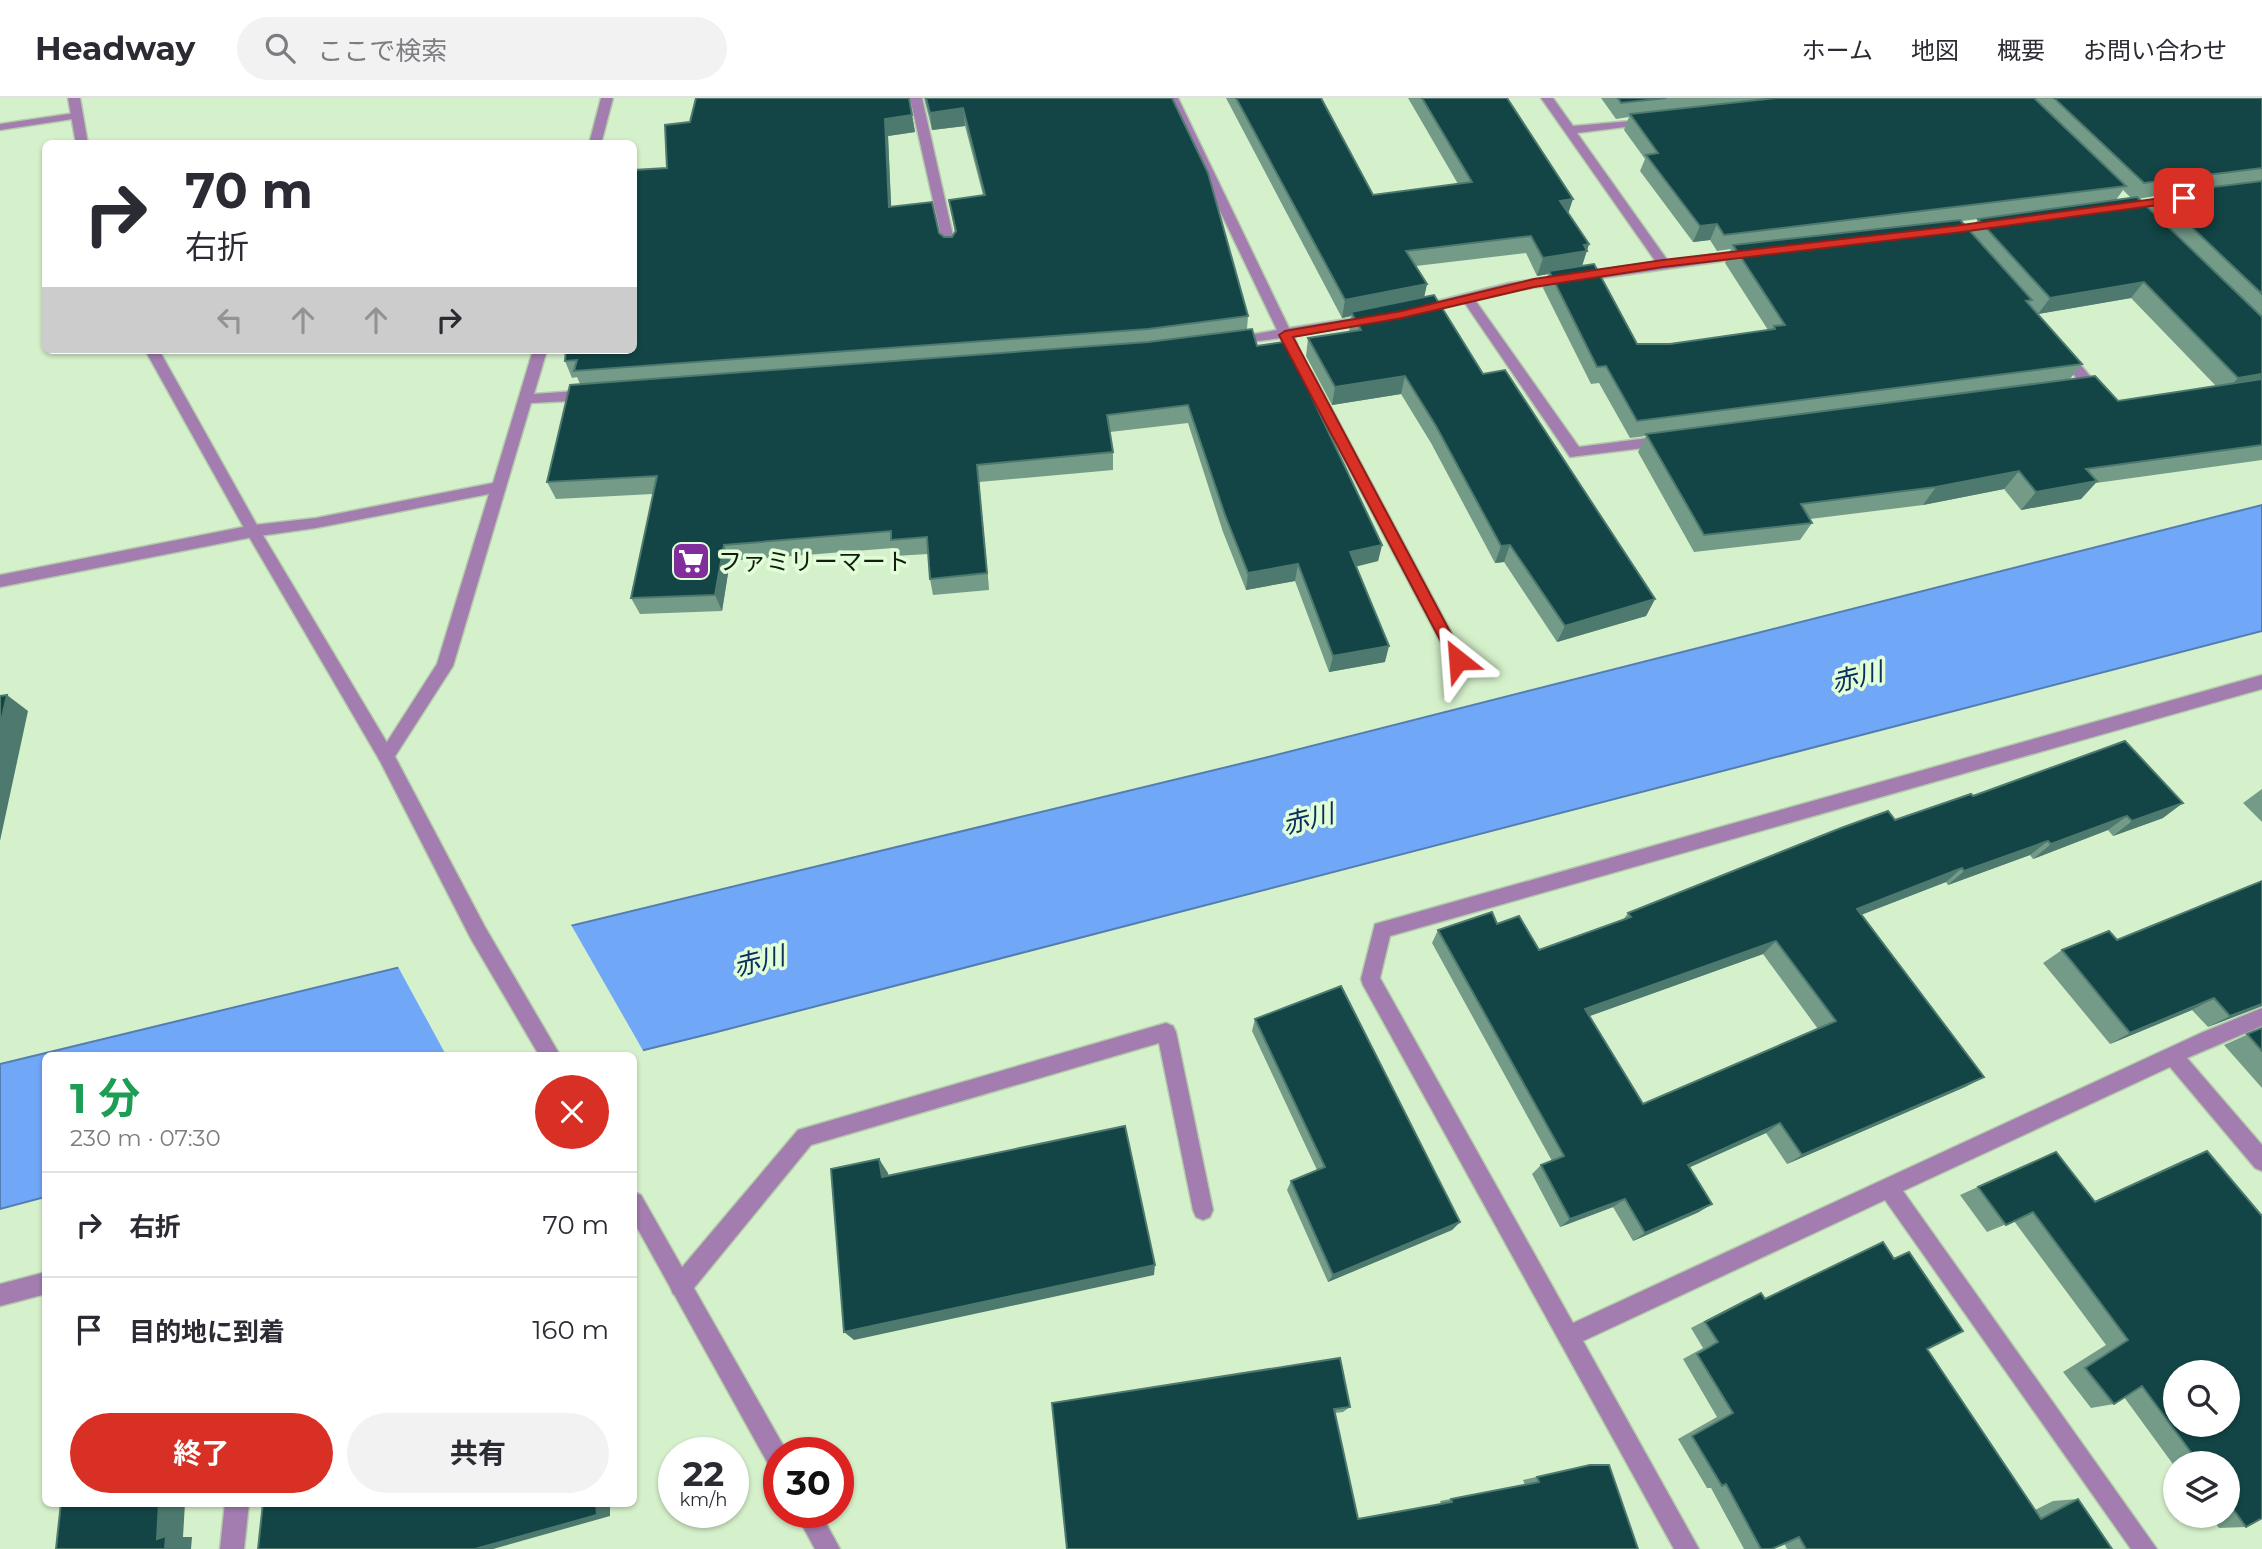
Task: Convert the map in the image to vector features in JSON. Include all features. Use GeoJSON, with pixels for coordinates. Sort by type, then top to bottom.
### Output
{"type":"FeatureCollection","features":[{"type":"Feature","properties":{"kind":"street"},"geometry":{"type":"LineString","coordinates":[[74,98],[81,140]]}},
{"type":"Feature","properties":{"kind":"street"},"geometry":{"type":"LineString","coordinates":[[596,140],[607,98]]}},
{"type":"Feature","properties":{"kind":"street"},"geometry":{"type":"LineString","coordinates":[[916,98],[950,250]]}},
{"type":"Feature","properties":{"kind":"street"},"geometry":{"type":"LineString","coordinates":[[1172,98],[1285,335],[1458,660]]}},
{"type":"Feature","properties":{"kind":"street"},"geometry":{"type":"LineString","coordinates":[[1547,98],[1663,264]]}},
{"type":"Feature","properties":{"kind":"street"},"geometry":{"type":"LineString","coordinates":[[0,127],[75,116]]}},
{"type":"Feature","properties":{"kind":"street"},"geometry":{"type":"LineString","coordinates":[[1569,130],[1665,119]]}},
{"type":"Feature","properties":{"kind":"street"},"geometry":{"type":"LineString","coordinates":[[1217,344],[1396,316],[1509,287],[1760,252]]}},
{"type":"Feature","properties":{"kind":"street"},"geometry":{"type":"LineString","coordinates":[[1466,297],[1575,453],[1684,438]]}},
{"type":"Feature","properties":{"kind":"street"},"geometry":{"type":"LineString","coordinates":[[2054,343],[2090,385],[2063,388]]}},
{"type":"Feature","properties":{"kind":"street"},"geometry":{"type":"LineString","coordinates":[[154,354],[253,531],[386,756],[478,933],[548,1052]]}},
{"type":"Feature","properties":{"kind":"street"},"geometry":{"type":"LineString","coordinates":[[386,756],[445,666],[539,354]]}},
{"type":"Feature","properties":{"kind":"street"},"geometry":{"type":"LineString","coordinates":[[527,399],[610,393]]}},
{"type":"Feature","properties":{"kind":"street"},"geometry":{"type":"LineString","coordinates":[[0,581],[253,531],[316,523],[500,487]]}},
{"type":"Feature","properties":{"kind":"street"},"geometry":{"type":"LineString","coordinates":[[1687,1549],[1370,979],[1382,930],[2262,682]]}},
{"type":"Feature","properties":{"kind":"street"},"geometry":{"type":"LineString","coordinates":[[1568,1336],[2172,1056],[2262,1017]]}},
{"type":"Feature","properties":{"kind":"street"},"geometry":{"type":"LineString","coordinates":[[681,1286],[805,1138],[1166,1032],[1203,1210]]}},
{"type":"Feature","properties":{"kind":"street"},"geometry":{"type":"LineString","coordinates":[[2172,1056],[2262,1161]]}},
{"type":"Feature","properties":{"kind":"street"},"geometry":{"type":"LineString","coordinates":[[1889,1188],[2145,1549]]}},
{"type":"Feature","properties":{"kind":"street"},"geometry":{"type":"LineString","coordinates":[[637,1207],[766,1437]]}},
{"type":"Feature","properties":{"kind":"street"},"geometry":{"type":"LineString","coordinates":[[0,1296],[42,1284]]}},
{"type":"Feature","properties":{"kind":"street"},"geometry":{"type":"LineString","coordinates":[[232,1549],[237,1507]]}},
{"type":"Feature","properties":{"kind":"street"},"geometry":{"type":"LineString","coordinates":[[816,1528],[828,1549]]}},
{"type":"Feature","properties":{"kind":"water","name":"赤川"},"geometry":{"type":"Polygon","coordinates":[[[2262,505],[2262,631],[713,1033],[636,1052],[50,1052],[1256,760],[2262,505]]]}},
{"type":"Feature","properties":{"kind":"water"},"geometry":{"type":"Polygon","coordinates":[[[42,1054],[42,1198],[0,1209],[0,1064],[42,1054]]]}},
{"type":"Feature","properties":{"kind":"pier"},"geometry":{"type":"Polygon","coordinates":[[[570,923],[645,1054],[444,1052],[397,965],[570,923]]]}},
{"type":"Feature","properties":{"kind":"building"},"geometry":{"type":"Polygon","coordinates":[[[696,98],[909,98],[912,115],[885,119],[889,207],[932,202],[939,233],[944,237],[952,237],[956,231],[949,200],[985,195],[963,108],[930,113],[926,98],[1172,98],[1208,173],[1248,316],[1148,329],[574,371],[577,360],[565,361],[566,354],[637,354],[637,170],[667,168],[665,125],[690,122],[696,98]]]}},
{"type":"Feature","properties":{"kind":"building"},"geometry":{"type":"Polygon","coordinates":[[[1236,98],[1321,98],[1373,195],[1472,182],[1422,98],[1507,98],[1573,199],[1560,201],[1589,244],[1584,245],[1587,251],[1543,258],[1531,236],[1406,251],[1427,284],[1345,300],[1236,98]]]}},
{"type":"Feature","properties":{"kind":"building"},"geometry":{"type":"Polygon","coordinates":[[[1618,98],[1666,98],[1621,103],[1618,98]]]}},
{"type":"Feature","properties":{"kind":"building"},"geometry":{"type":"Polygon","coordinates":[[[1776,98],[2034,98],[2126,186],[1724,235],[1717,224],[1700,226],[1646,155],[1658,153],[1630,114],[1776,98]]]}},
{"type":"Feature","properties":{"kind":"building"},"geometry":{"type":"Polygon","coordinates":[[[2054,98],[2262,98],[2262,168],[2144,183],[2054,98]]]}},
{"type":"Feature","properties":{"kind":"building"},"geometry":{"type":"Polygon","coordinates":[[[2262,181],[2262,294],[2157,194],[2262,181]]]}},
{"type":"Feature","properties":{"kind":"building"},"geometry":{"type":"Polygon","coordinates":[[[2137,197],[2262,317],[2262,374],[2238,378],[2144,282],[2050,298],[1978,219],[2137,197]]]}},
{"type":"Feature","properties":{"kind":"building"},"geometry":{"type":"Polygon","coordinates":[[[1960,220],[2032,300],[2026,301],[2082,364],[1637,421],[1606,366],[1597,367],[1549,271],[1594,264],[1637,344],[1670,344],[1775,329],[1774,326],[1785,325],[1733,245],[1960,220]]]}},
{"type":"Feature","properties":{"kind":"building"},"geometry":{"type":"Polygon","coordinates":[[[1434,295],[1483,374],[1505,370],[1655,599],[1565,626],[1510,545],[1501,546],[1436,426],[1405,376],[1335,387],[1308,338],[1361,330],[1351,312],[1434,295]]]}},
{"type":"Feature","properties":{"kind":"building"},"geometry":{"type":"Polygon","coordinates":[[[1252,329],[1257,346],[1290,341],[1317,390],[1309,391],[1382,545],[1350,552],[1389,646],[1333,656],[1298,564],[1248,573],[1225,515],[1188,405],[1107,415],[1113,452],[977,465],[987,573],[930,579],[927,537],[891,540],[891,531],[724,545],[715,595],[631,598],[657,476],[547,482],[570,385],[1148,342],[1252,329]]]}},
{"type":"Feature","properties":{"kind":"building"},"geometry":{"type":"Polygon","coordinates":[[[2095,376],[2118,401],[2262,379],[2262,445],[2086,469],[2097,481],[2036,492],[2019,471],[1936,487],[1801,504],[1812,523],[1704,535],[1646,434],[2095,376]]]}},
{"type":"Feature","properties":{"kind":"building"},"geometry":{"type":"Polygon","coordinates":[[[7,695],[0,726],[0,696],[7,695]]]}},
{"type":"Feature","properties":{"kind":"building"},"geometry":{"type":"Polygon","coordinates":[[[2125,741],[2183,803],[2132,821],[2127,816],[2051,844],[2048,841],[1964,871],[1962,868],[1857,909],[1984,1077],[1802,1155],[1780,1123],[1688,1165],[1712,1204],[1645,1233],[1625,1199],[1570,1219],[1541,1165],[1564,1156],[1438,930],[1492,912],[1497,924],[1519,916],[1539,950],[1631,917],[1628,913],[1888,811],[1895,820],[1971,794],[1973,796],[2125,741]],[[1776,941],[1585,1009],[1643,1104],[1836,1021],[1776,941]]]}},
{"type":"Feature","properties":{"kind":"building"},"geometry":{"type":"Polygon","coordinates":[[[2262,881],[2262,1004],[2230,1016],[2214,998],[2130,1033],[2062,950],[2109,931],[2117,940],[2262,881]]]}},
{"type":"Feature","properties":{"kind":"building"},"geometry":{"type":"Polygon","coordinates":[[[1341,986],[1460,1222],[1333,1275],[1291,1181],[1325,1167],[1255,1019],[1341,986]]]}},
{"type":"Feature","properties":{"kind":"building"},"geometry":{"type":"Polygon","coordinates":[[[2262,1028],[2262,1051],[2247,1034],[2262,1028]]]}},
{"type":"Feature","properties":{"kind":"building"},"geometry":{"type":"Polygon","coordinates":[[[1125,1126],[1155,1265],[844,1332],[831,1169],[879,1159],[882,1177],[1125,1126]]]}},
{"type":"Feature","properties":{"kind":"building"},"geometry":{"type":"Polygon","coordinates":[[[2207,1151],[2262,1216],[2262,1518],[2246,1527],[2240,1519],[2240,1451],[2190,1451],[2180,1437],[2240,1437],[2240,1360],[2163,1360],[2163,1414],[2142,1386],[2114,1404],[2085,1368],[2128,1340],[2033,1212],[2006,1225],[1978,1187],[2056,1152],[2095,1202],[2207,1151]]]}},
{"type":"Feature","properties":{"kind":"building"},"geometry":{"type":"Polygon","coordinates":[[[1883,1242],[1894,1259],[1909,1252],[1963,1331],[1927,1349],[2041,1519],[2078,1499],[2112,1549],[1806,1549],[1799,1537],[1772,1549],[1761,1549],[1726,1484],[1722,1486],[1692,1436],[1733,1413],[1697,1354],[1718,1342],[1705,1322],[1761,1293],[1765,1299],[1883,1242]]]}},
{"type":"Feature","properties":{"kind":"building"},"geometry":{"type":"Polygon","coordinates":[[[1340,1358],[1350,1407],[1334,1409],[1358,1519],[1452,1502],[1451,1499],[1539,1482],[1537,1477],[1590,1465],[1609,1465],[1638,1549],[1067,1549],[1052,1403],[1340,1358]]]}},
{"type":"Feature","properties":{"kind":"building"},"geometry":{"type":"Polygon","coordinates":[[[61,1507],[159,1507],[157,1539],[166,1536],[165,1549],[56,1549],[61,1507]]]}},
{"type":"Feature","properties":{"kind":"building"},"geometry":{"type":"Polygon","coordinates":[[[263,1507],[596,1507],[597,1515],[475,1549],[258,1549],[263,1507]]]}},
{"type":"Feature","properties":{"kind":"place","name":"ファミリーマート"},"geometry":{"type":"Point","coordinates":[691,561]}},
{"type":"Feature","properties":{"kind":"route"},"geometry":{"type":"LineString","coordinates":[[1458,660],[1285,335],[1402,314],[1534,283],[1663,264],[1954,230],[2184,198]]}}]}
